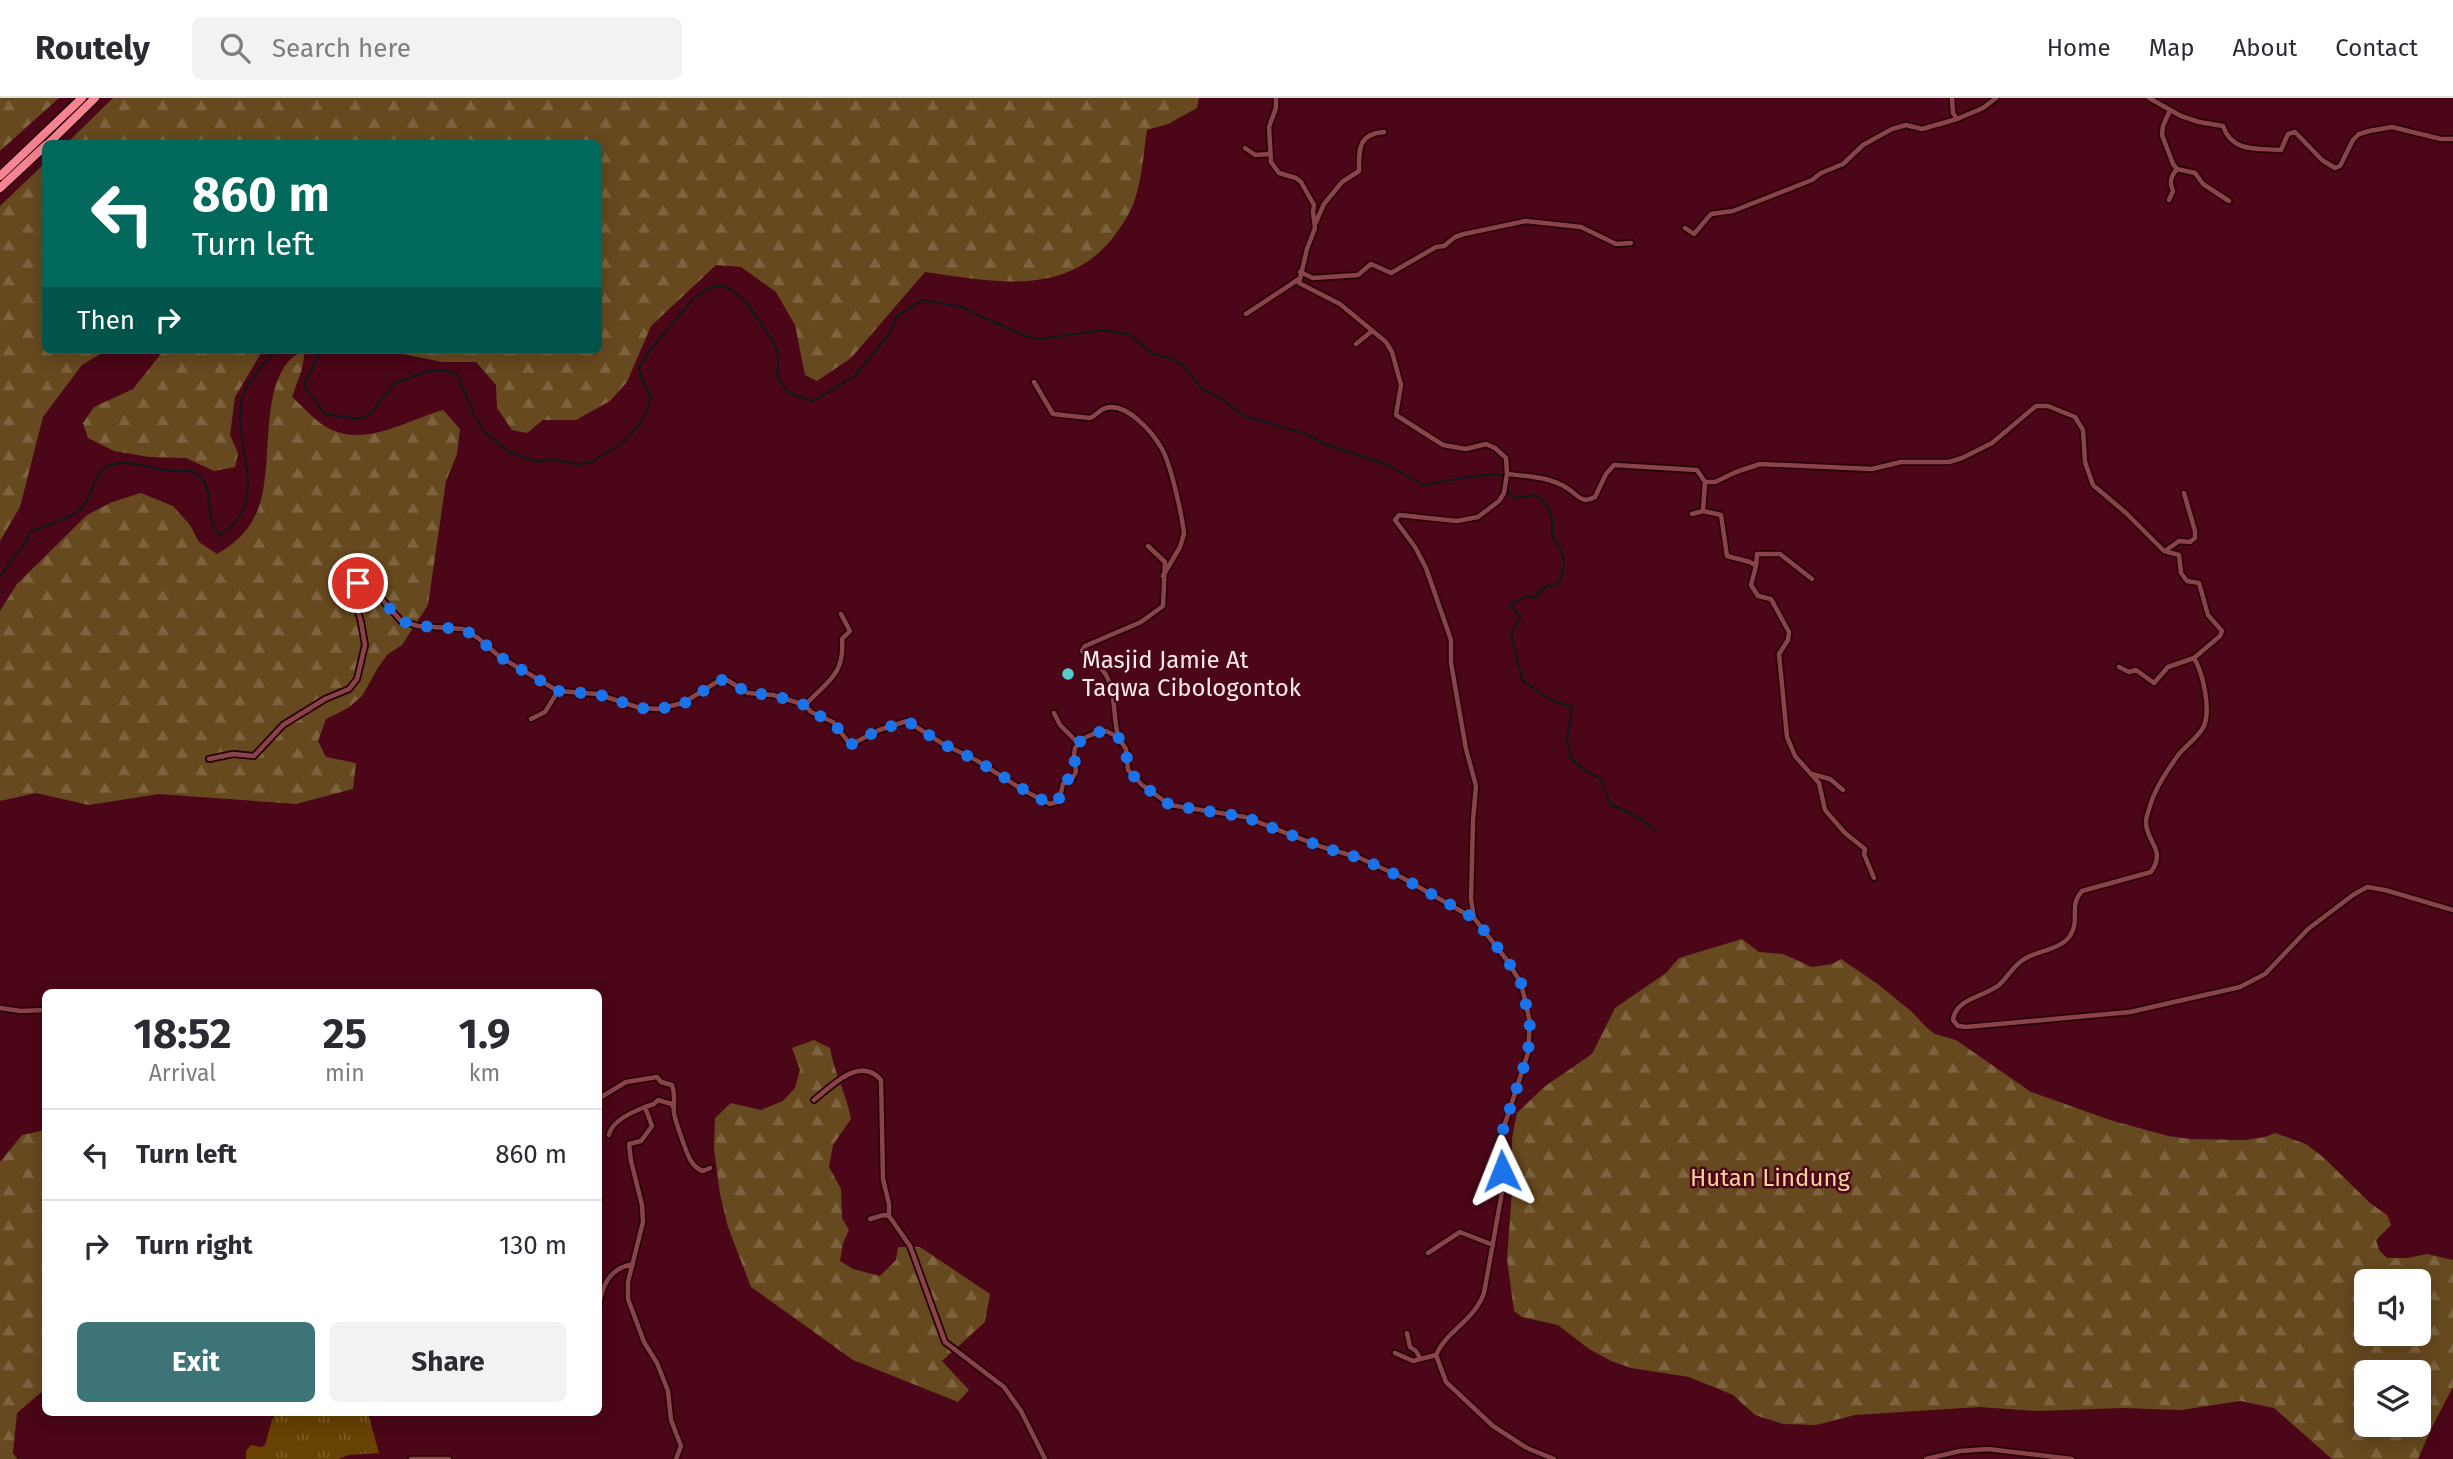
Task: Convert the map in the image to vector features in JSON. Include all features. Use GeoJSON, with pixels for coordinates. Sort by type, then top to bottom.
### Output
{"type":"FeatureCollection","features":[{"type":"Feature","properties":{"kind":"highway"},"geometry":{"type":"LineString","coordinates":[[0,176],[82,98]]}},
{"type":"Feature","properties":{"kind":"highway"},"geometry":{"type":"LineString","coordinates":[[50,140],[95,98]]}},
{"type":"Feature","properties":{"kind":"highway"},"geometry":{"type":"LineString","coordinates":[[0,188],[42,148]]}},
{"type":"Feature","properties":{"kind":"street"},"geometry":{"type":"LineString","coordinates":[[1276,98],[1276,107],[1269,127],[1270,154],[1274,169],[1296,178],[1307,191],[1314,205],[1312,212],[1315,226]]}},
{"type":"Feature","properties":{"kind":"street"},"geometry":{"type":"LineString","coordinates":[[1952,98],[1953,113],[1957,119]]}},
{"type":"Feature","properties":{"kind":"street"},"geometry":{"type":"LineString","coordinates":[[1685,228],[1694,234],[1711,215],[1733,211],[1812,180],[1843,164],[1863,145],[1892,129],[1906,125],[1922,130],[1983,108],[1996,98]]}},
{"type":"Feature","properties":{"kind":"street"},"geometry":{"type":"LineString","coordinates":[[2148,98],[2200,122],[2223,126],[2235,144],[2246,148],[2281,150],[2288,134],[2295,132],[2322,160],[2335,168],[2340,166],[2353,140],[2369,131],[2392,127],[2441,139],[2453,139]]}},
{"type":"Feature","properties":{"kind":"street"},"geometry":{"type":"LineString","coordinates":[[2170,110],[2162,135],[2177,169]]}},
{"type":"Feature","properties":{"kind":"street"},"geometry":{"type":"LineString","coordinates":[[1384,132],[1373,133],[1364,138],[1359,154],[1359,171],[1346,177],[1324,204],[1299,283],[1340,304],[1386,342],[1392,352],[1401,385],[1396,415],[1443,445],[1466,449],[1486,444],[1494,447],[1506,458],[1505,488],[1496,505],[1473,519],[1457,521],[1399,515],[1395,519],[1426,568],[1451,640],[1451,663],[1466,749],[1476,786],[1471,899],[1474,918]]}},
{"type":"Feature","properties":{"kind":"street"},"geometry":{"type":"LineString","coordinates":[[1245,148],[1255,155],[1270,154]]}},
{"type":"Feature","properties":{"kind":"street"},"geometry":{"type":"LineString","coordinates":[[2169,200],[2173,191],[2170,184],[2172,175],[2177,169]]}},
{"type":"Feature","properties":{"kind":"street"},"geometry":{"type":"LineString","coordinates":[[2177,169],[2195,173],[2203,184],[2229,201]]}},
{"type":"Feature","properties":{"kind":"street"},"geometry":{"type":"LineString","coordinates":[[1246,314],[1300,275],[1313,278],[1358,275],[1371,264],[1391,273],[1436,247],[1444,246],[1455,237],[1526,221],[1581,227],[1616,244],[1631,243]]}},
{"type":"Feature","properties":{"kind":"street"},"geometry":{"type":"LineString","coordinates":[[1356,344],[1372,331]]}},
{"type":"Feature","properties":{"kind":"street"},"geometry":{"type":"LineString","coordinates":[[1034,382],[1053,414],[1090,418],[1104,409],[1117,408],[1129,412],[1141,422],[1163,450],[1184,534],[1180,547],[1163,576]]}},
{"type":"Feature","properties":{"kind":"street"},"geometry":{"type":"LineString","coordinates":[[1705,482],[1715,482],[1760,464],[1872,469],[1901,462],[1950,462],[1992,443],[2036,406],[2048,406],[2075,416],[2083,430],[2085,462],[2092,485],[2126,513],[2164,551],[2179,555],[2181,573],[2187,581],[2199,583],[2208,615],[2222,631],[2220,636],[2194,658],[2168,667],[2154,683],[2136,670],[2129,672],[2119,667]]}},
{"type":"Feature","properties":{"kind":"street"},"geometry":{"type":"LineString","coordinates":[[1507,474],[1559,484],[1581,499],[1588,500],[1595,497],[1606,474],[1614,465],[1697,470],[1705,482],[1702,510]]}},
{"type":"Feature","properties":{"kind":"street"},"geometry":{"type":"LineString","coordinates":[[2164,551],[2179,541],[2190,542],[2196,535],[2184,493]]}},
{"type":"Feature","properties":{"kind":"street"},"geometry":{"type":"LineString","coordinates":[[1692,514],[1702,510],[1721,515],[1727,556],[1756,566]]}},
{"type":"Feature","properties":{"kind":"street"},"geometry":{"type":"LineString","coordinates":[[1148,546],[1165,562],[1162,606],[1144,621],[1085,646],[1082,651],[1107,676],[1112,692],[1113,719],[1118,737],[1127,751],[1128,769],[1142,785],[1170,805],[1245,817],[1322,847],[1360,858],[1401,877],[1474,918],[1506,958],[1521,983],[1530,1022],[1528,1054],[1500,1139],[1502,1192],[1482,1299],[1460,1328],[1443,1343],[1436,1355],[1413,1361],[1395,1353]]}},
{"type":"Feature","properties":{"kind":"street"},"geometry":{"type":"LineString","coordinates":[[1812,579],[1780,554],[1757,554],[1751,585],[1758,596],[1771,599],[1789,632],[1788,640],[1779,654],[1787,737],[1793,752],[1819,783],[1829,816],[1865,849],[1864,854],[1874,878]]}},
{"type":"Feature","properties":{"kind":"street"},"geometry":{"type":"LineString","coordinates":[[209,759],[233,754],[249,757],[257,755],[283,725],[352,686],[359,677],[365,650],[353,593],[355,586],[361,582],[370,586],[401,621],[418,626],[463,629],[500,657],[558,691],[597,694],[640,708],[658,709],[683,704],[723,679],[748,693],[773,695],[805,705],[811,712],[833,722],[851,744],[879,730],[907,721],[1023,790],[1052,804],[1060,799],[1063,784],[1076,772],[1074,752],[1079,744],[1103,730],[1118,737]]}},
{"type":"Feature","properties":{"kind":"street"},"geometry":{"type":"LineString","coordinates":[[805,705],[837,671],[843,659],[842,639],[850,631],[841,614]]}},
{"type":"Feature","properties":{"kind":"street"},"geometry":{"type":"LineString","coordinates":[[2194,658],[2204,684],[2207,716],[2204,728],[2179,754],[2149,808],[2146,822],[2158,853],[2153,870],[2148,874],[2082,891],[2075,903],[2077,923],[2069,937],[2061,944],[2022,960],[1998,986],[1965,1002],[1955,1012],[1955,1023],[1966,1027],[2130,1012],[2232,990],[2262,977],[2322,917],[2367,887],[2453,910]]}},
{"type":"Feature","properties":{"kind":"street"},"geometry":{"type":"LineString","coordinates":[[531,719],[545,712],[558,691]]}},
{"type":"Feature","properties":{"kind":"street"},"geometry":{"type":"LineString","coordinates":[[1054,713],[1060,725],[1079,744]]}},
{"type":"Feature","properties":{"kind":"street"},"geometry":{"type":"LineString","coordinates":[[1811,774],[1830,779],[1843,790]]}},
{"type":"Feature","properties":{"kind":"street"},"geometry":{"type":"LineString","coordinates":[[0,1008],[42,1010]]}},
{"type":"Feature","properties":{"kind":"street"},"geometry":{"type":"LineString","coordinates":[[814,1100],[847,1074],[856,1071],[866,1070],[876,1074],[881,1080],[883,1179],[889,1216],[910,1246],[945,1342],[1004,1387],[1021,1411],[1045,1459]]}},
{"type":"Feature","properties":{"kind":"street"},"geometry":{"type":"LineString","coordinates":[[602,1097],[626,1082],[657,1077],[661,1082],[672,1085],[676,1096],[674,1111]]}},
{"type":"Feature","properties":{"kind":"street"},"geometry":{"type":"LineString","coordinates":[[609,1135],[611,1128],[630,1113],[658,1100],[672,1104],[689,1159],[696,1168],[703,1171],[710,1168]]}},
{"type":"Feature","properties":{"kind":"street"},"geometry":{"type":"LineString","coordinates":[[645,1107],[652,1126],[641,1141],[629,1144],[642,1205],[642,1228],[628,1282],[628,1299],[644,1342],[657,1363],[668,1391],[671,1420],[681,1446],[676,1459]]}},
{"type":"Feature","properties":{"kind":"street"},"geometry":{"type":"LineString","coordinates":[[870,1219],[889,1216]]}},
{"type":"Feature","properties":{"kind":"street"},"geometry":{"type":"LineString","coordinates":[[1428,1253],[1460,1232],[1493,1245]]}},
{"type":"Feature","properties":{"kind":"street"},"geometry":{"type":"LineString","coordinates":[[602,1291],[611,1274],[625,1265],[634,1264]]}},
{"type":"Feature","properties":{"kind":"street"},"geometry":{"type":"LineString","coordinates":[[1407,1333],[1410,1347],[1420,1358]]}},
{"type":"Feature","properties":{"kind":"street"},"geometry":{"type":"LineString","coordinates":[[1436,1355],[1446,1382],[1493,1426],[1527,1448],[1554,1459]]}},
{"type":"Feature","properties":{"kind":"street"},"geometry":{"type":"LineString","coordinates":[[1926,1459],[1960,1451],[1987,1449],[2072,1459]]}},
{"type":"Feature","properties":{"kind":"street"},"geometry":{"type":"LineString","coordinates":[[411,1459],[449,1459]]}},
{"type":"Feature","properties":{"kind":"green space"},"geometry":{"type":"Polygon","coordinates":[[[0,98],[59,98],[0,151],[0,98]]]}},
{"type":"Feature","properties":{"kind":"green space"},"geometry":{"type":"Polygon","coordinates":[[[113,98],[1199,98],[1197,108],[1168,124],[1147,130],[1140,181],[1128,216],[1111,240],[1092,258],[1071,271],[1025,281],[975,279],[925,272],[851,358],[817,381],[805,375],[795,325],[776,292],[741,267],[716,265],[651,326],[627,382],[610,401],[576,420],[543,420],[527,433],[512,430],[497,408],[496,385],[476,362],[442,362],[403,354],[602,354],[602,140],[70,140],[113,98]]]}},
{"type":"Feature","properties":{"kind":"green space"},"geometry":{"type":"Polygon","coordinates":[[[42,166],[42,354],[100,354],[82,365],[43,417],[20,507],[0,541],[0,206],[42,166]]]}},
{"type":"Feature","properties":{"kind":"green space"},"geometry":{"type":"Polygon","coordinates":[[[161,354],[261,354],[235,397],[230,435],[238,453],[235,467],[214,471],[186,458],[149,457],[114,451],[88,438],[83,423],[94,407],[133,389],[161,354]]]}},
{"type":"Feature","properties":{"kind":"green space"},"geometry":{"type":"Polygon","coordinates":[[[299,354],[304,354],[292,397],[320,423],[335,431],[350,435],[382,432],[443,410],[460,429],[457,454],[446,481],[428,605],[402,645],[388,654],[379,666],[362,696],[348,708],[326,719],[318,741],[326,757],[356,763],[353,789],[296,804],[159,794],[89,805],[36,793],[0,801],[0,611],[17,584],[87,515],[112,502],[141,493],[173,506],[190,525],[199,542],[217,554],[234,542],[244,533],[255,516],[262,497],[272,400],[278,379],[289,361],[299,354]]]}},
{"type":"Feature","properties":{"kind":"green space","name":"Hutan Lindung"},"geometry":{"type":"Polygon","coordinates":[[[1742,939],[1759,952],[1783,954],[1812,967],[1832,964],[1841,959],[1879,985],[1935,1034],[1956,1040],[2031,1092],[2110,1120],[2168,1136],[2245,1140],[2275,1133],[2306,1144],[2370,1203],[2387,1215],[2391,1225],[2376,1240],[2379,1250],[2387,1258],[2427,1254],[2453,1260],[2453,1387],[2431,1429],[2431,1360],[2354,1360],[2354,1437],[2428,1437],[2418,1459],[2332,1459],[2274,1408],[2240,1401],[2181,1410],[2122,1408],[2038,1411],[1979,1407],[1855,1415],[1816,1425],[1783,1424],[1755,1415],[1733,1395],[1689,1377],[1631,1368],[1611,1361],[1589,1349],[1558,1325],[1522,1317],[1514,1311],[1507,1259],[1512,1191],[1512,1139],[1517,1113],[1544,1087],[1592,1054],[1615,1008],[1666,973],[1679,958],[1742,939]]]}},
{"type":"Feature","properties":{"kind":"green space"},"geometry":{"type":"Polygon","coordinates":[[[814,1040],[830,1048],[851,1119],[833,1145],[829,1167],[841,1189],[842,1218],[849,1230],[843,1243],[840,1261],[853,1269],[880,1276],[896,1260],[898,1247],[920,1247],[990,1294],[985,1322],[942,1361],[969,1390],[958,1402],[853,1360],[751,1287],[728,1227],[720,1194],[714,1148],[715,1118],[731,1103],[761,1110],[783,1101],[795,1088],[800,1070],[792,1048],[814,1040]]]}},
{"type":"Feature","properties":{"kind":"green space"},"geometry":{"type":"Polygon","coordinates":[[[42,1131],[42,1392],[17,1413],[13,1453],[17,1459],[0,1459],[0,1162],[22,1135],[42,1131]]]}},
{"type":"Feature","properties":{"kind":"green space"},"geometry":{"type":"Polygon","coordinates":[[[274,1416],[369,1416],[379,1453],[348,1455],[339,1459],[246,1459],[246,1451],[251,1445],[265,1445],[274,1416]]]}},
{"type":"Feature","properties":{"kind":"waterway"},"geometry":{"type":"LineString","coordinates":[[319,354],[305,383],[324,414],[360,419],[370,414],[394,384],[427,371],[443,370],[457,374],[474,415],[485,432],[509,452],[538,462],[549,459],[577,464],[589,463],[623,443],[639,425],[651,397],[641,378],[639,367],[684,309],[706,290],[716,286],[726,287],[748,305],[776,347],[777,376],[787,392],[813,401],[855,376],[889,334],[897,316],[922,300],[958,306],[1028,337],[1039,339],[1103,330],[1130,335],[1153,354],[1183,365],[1203,390],[1219,397],[1244,416],[1306,434],[1325,444],[1388,465],[1423,485],[1475,476],[1499,474],[1504,478]]}},
{"type":"Feature","properties":{"kind":"waterway"},"geometry":{"type":"LineString","coordinates":[[0,576],[26,542],[30,532],[60,521],[83,507],[98,476],[110,465],[138,464],[168,471],[192,471],[205,483],[212,523],[220,535],[236,522],[248,490],[240,417],[242,399],[244,392],[272,354]]}},
{"type":"Feature","properties":{"kind":"waterway"},"geometry":{"type":"LineString","coordinates":[[1508,482],[1509,494],[1516,498],[1535,495],[1549,508],[1552,537],[1564,559],[1558,584],[1546,586],[1534,598],[1526,596],[1510,605],[1521,617],[1511,634],[1522,680],[1551,700],[1572,707],[1567,741],[1571,758],[1583,769],[1601,779],[1610,804],[1641,819],[1655,830]]}},
{"type":"Feature","properties":{"kind":"place","name":"Masjid Jamie At Taqwa Cibologontok"},"geometry":{"type":"Point","coordinates":[1068,674]}},
{"type":"Feature","properties":{"kind":"route"},"geometry":{"type":"LineString","coordinates":[[358,583],[363,582],[370,586],[401,621],[418,626],[463,629],[500,657],[558,691],[597,694],[640,708],[658,709],[683,704],[720,680],[725,680],[748,693],[784,697],[805,705],[811,712],[833,722],[852,744],[879,730],[907,721],[1051,804],[1058,802],[1063,784],[1072,779],[1076,772],[1074,751],[1080,741],[1103,730],[1107,731],[1118,737],[1126,749],[1128,770],[1142,785],[1170,805],[1245,817],[1322,847],[1360,858],[1401,877],[1474,918],[1506,958],[1521,983],[1529,1014],[1530,1039],[1524,1068],[1502,1128],[1499,1150],[1502,1171]]}}]}
